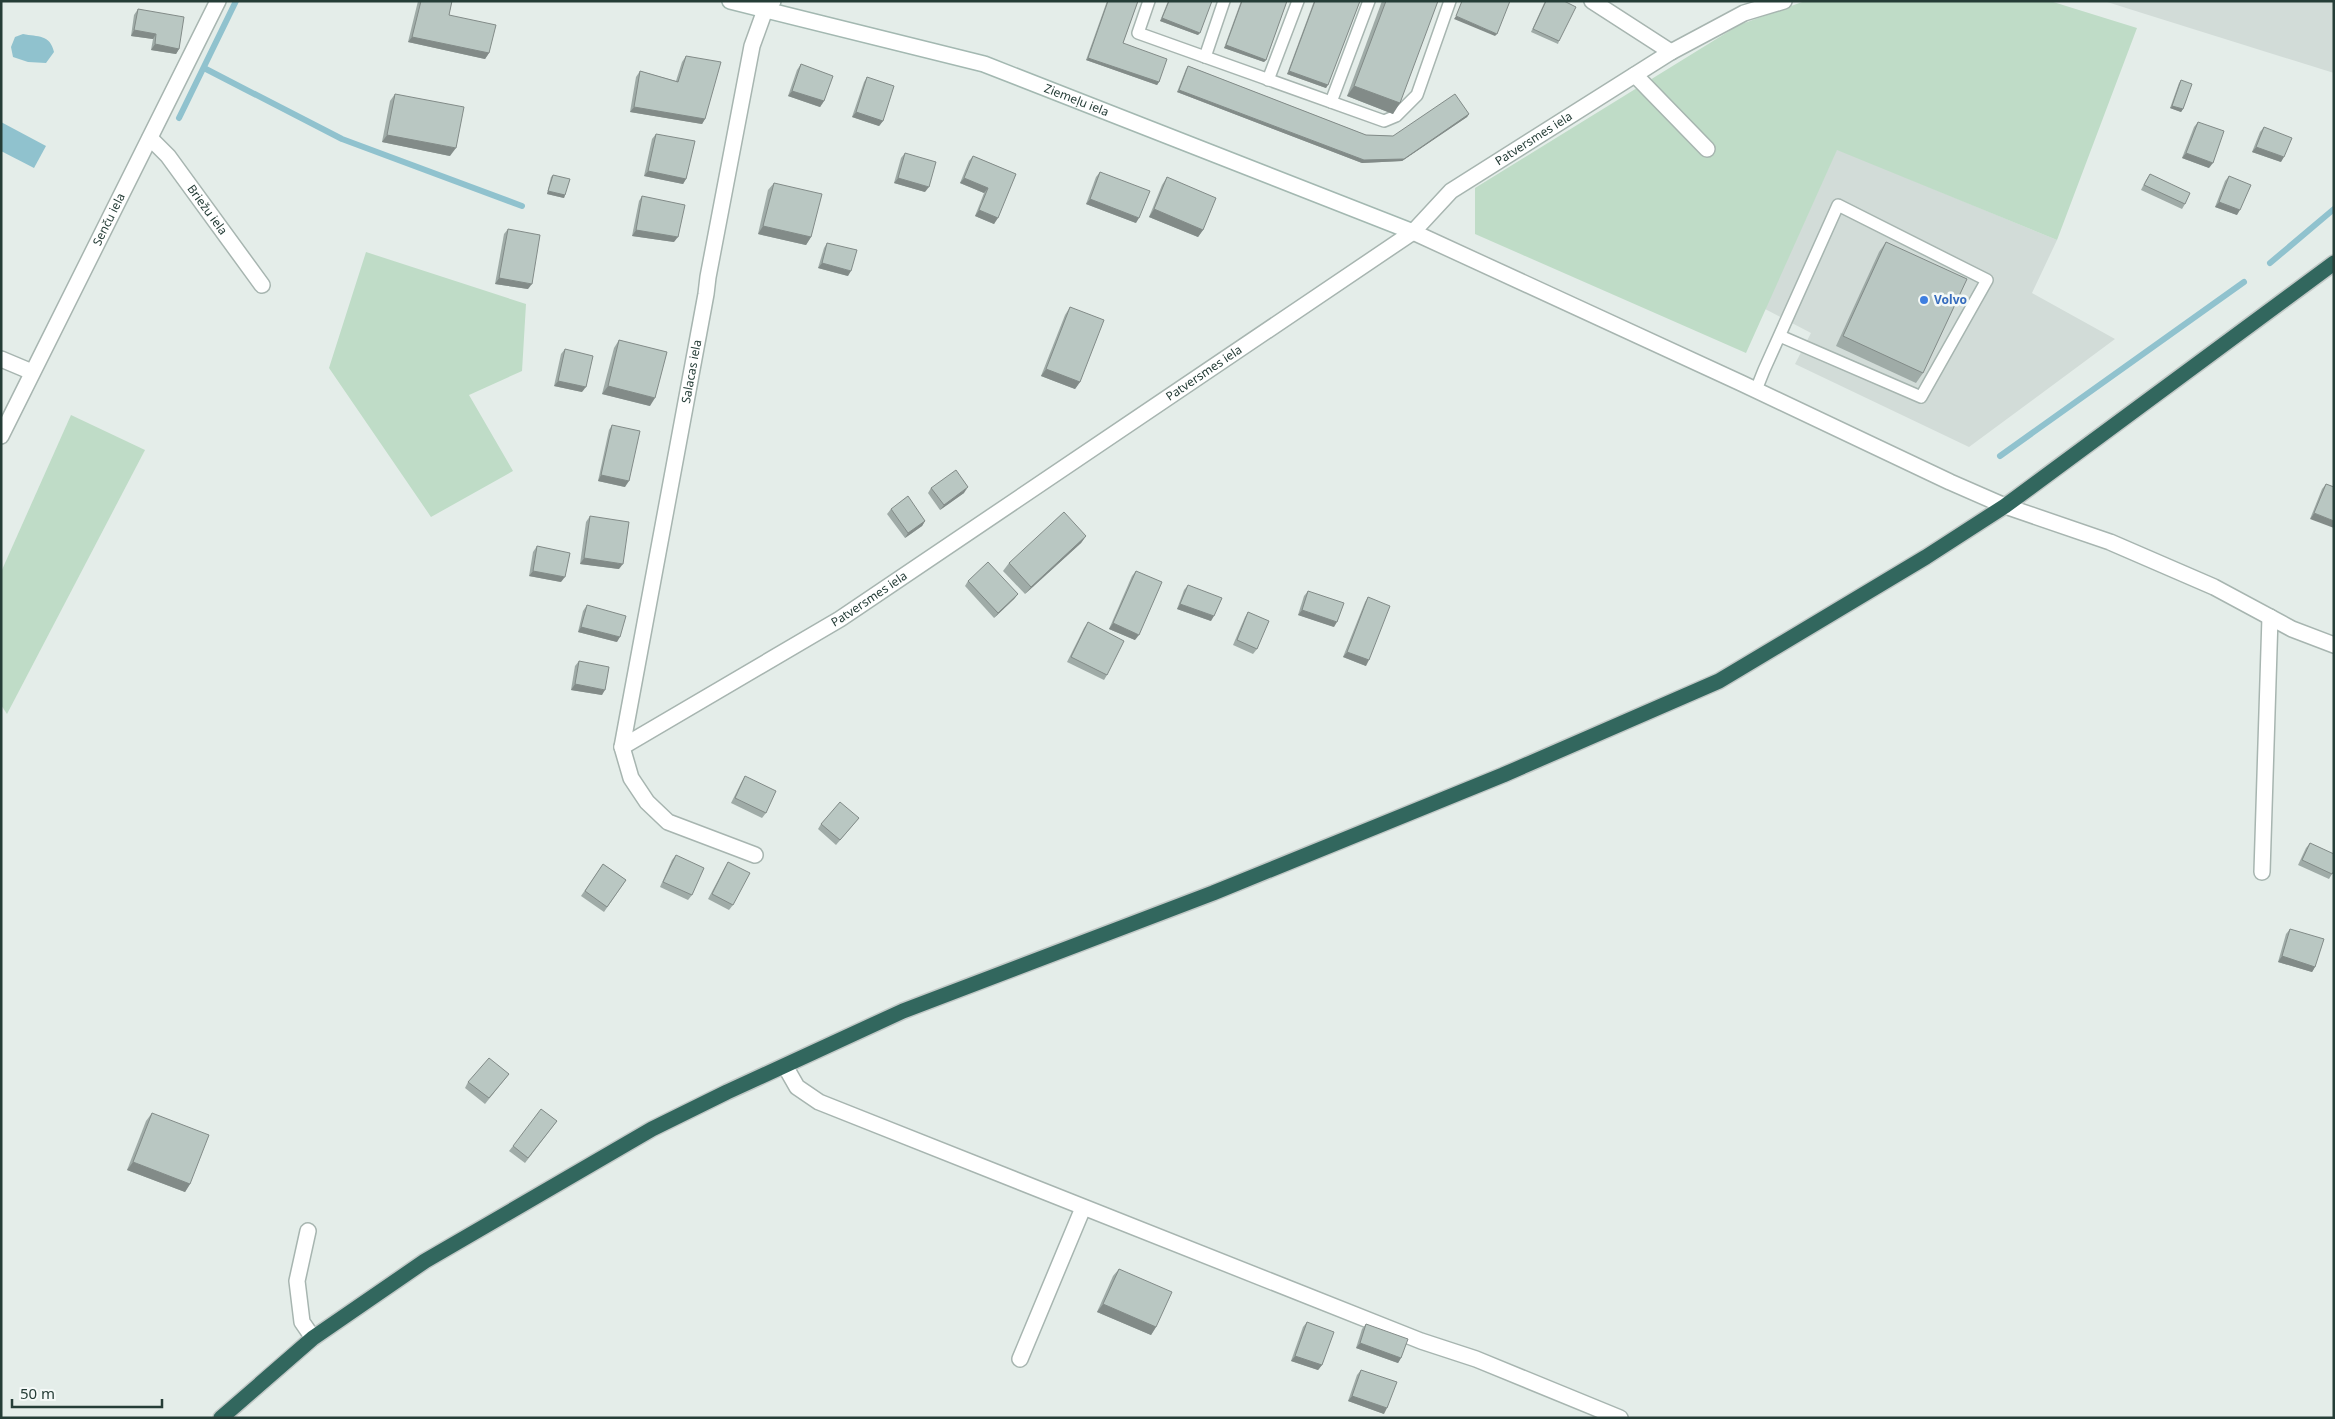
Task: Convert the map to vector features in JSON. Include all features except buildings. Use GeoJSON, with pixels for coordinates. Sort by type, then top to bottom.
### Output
{"type":"FeatureCollection","features":[{"type":"Feature","properties":{"kind":"highway"},"geometry":{"type":"LineString","coordinates":[[221,1418],[313,1338],[425,1261],[652,1129],[903,1012],[1213,893],[1503,775],[1719,681],[1926,558],[2005,506],[2334,263]]}},
{"type":"Feature","properties":{"kind":"street","name":"Senču iela"},"geometry":{"type":"LineString","coordinates":[[1,436],[218,1]]}},
{"type":"Feature","properties":{"kind":"street","name":"Ziemeļu iela"},"geometry":{"type":"LineString","coordinates":[[730,1],[769,6],[984,64],[1413,232],[2005,506],[2110,542],[2214,587],[2292,629],[2334,645]]}},
{"type":"Feature","properties":{"kind":"street"},"geometry":{"type":"LineString","coordinates":[[1592,1],[1671,52]]}},
{"type":"Feature","properties":{"kind":"street","name":"Patversmes iela"},"geometry":{"type":"LineString","coordinates":[[622,747],[840,619],[1413,232],[1451,191],[1671,52],[1744,13],[1784,1]]}},
{"type":"Feature","properties":{"kind":"street","name":"Salacas iela"},"geometry":{"type":"LineString","coordinates":[[622,747],[752,46],[769,6]]}},
{"type":"Feature","properties":{"kind":"street"},"geometry":{"type":"LineString","coordinates":[[1635,75],[1707,149]]}},
{"type":"Feature","properties":{"kind":"street","name":"Briežu iela"},"geometry":{"type":"LineString","coordinates":[[150,138],[168,156],[262,284]]}},
{"type":"Feature","properties":{"kind":"street"},"geometry":{"type":"LineString","coordinates":[[1,359],[32,372]]}},
{"type":"Feature","properties":{"kind":"street"},"geometry":{"type":"LineString","coordinates":[[2262,872],[2270,617]]}},
{"type":"Feature","properties":{"kind":"street"},"geometry":{"type":"LineString","coordinates":[[622,747],[631,778],[647,802],[668,822],[755,855]]}},
{"type":"Feature","properties":{"kind":"street"},"geometry":{"type":"LineString","coordinates":[[785,1066],[797,1087],[819,1102],[1083,1208],[1421,1341],[1476,1360],[1620,1418]]}},
{"type":"Feature","properties":{"kind":"street"},"geometry":{"type":"LineString","coordinates":[[1020,1359],[1083,1208]]}},
{"type":"Feature","properties":{"kind":"street"},"geometry":{"type":"LineString","coordinates":[[308,1231],[297,1281],[302,1322],[313,1338]]}},
{"type":"Feature","properties":{"kind":"lane"},"geometry":{"type":"LineString","coordinates":[[1149,1],[1138,33],[1384,121],[1396,116],[1417,95],[1450,1]]}},
{"type":"Feature","properties":{"kind":"lane"},"geometry":{"type":"LineString","coordinates":[[1205,57],[1224,1]]}},
{"type":"Feature","properties":{"kind":"lane"},"geometry":{"type":"LineString","coordinates":[[1268,80],[1298,1]]}},
{"type":"Feature","properties":{"kind":"lane"},"geometry":{"type":"LineString","coordinates":[[1331,102],[1370,1]]}},
{"type":"Feature","properties":{"kind":"lane"},"geometry":{"type":"LineString","coordinates":[[1756,390],[1838,204],[1987,280],[1921,397],[1780,336]]}},
{"type":"Feature","properties":{"kind":"shaded area"},"geometry":{"type":"Polygon","coordinates":[[[2104,1],[2334,1],[2334,73],[2142,13],[2104,1]]]}},
{"type":"Feature","properties":{"kind":"shaded area"},"geometry":{"type":"Polygon","coordinates":[[[1837,149],[2057,240],[2032,293],[2115,339],[1969,447],[1795,364],[1811,333],[1765,309],[1837,149]]]}},
{"type":"Feature","properties":{"kind":"green space"},"geometry":{"type":"Polygon","coordinates":[[[1805,1],[2050,1],[2137,28],[2057,240],[1837,150],[1746,353],[1475,234],[1475,188],[1739,25],[1805,1]]]}},
{"type":"Feature","properties":{"kind":"green space"},"geometry":{"type":"Polygon","coordinates":[[[366,252],[526,304],[522,371],[469,395],[513,471],[431,517],[329,368],[366,252]]]}},
{"type":"Feature","properties":{"kind":"green space"},"geometry":{"type":"Polygon","coordinates":[[[71,415],[145,450],[7,714],[1,705],[1,572],[71,415]]]}},
{"type":"Feature","properties":{"kind":"water"},"geometry":{"type":"Polygon","coordinates":[[[23,34],[43,37],[50,42],[54,52],[46,63],[28,62],[13,57],[11,47],[15,37],[23,34]]]}},
{"type":"Feature","properties":{"kind":"water"},"geometry":{"type":"Polygon","coordinates":[[[1,122],[46,146],[34,168],[1,151],[1,122]]]}},
{"type":"Feature","properties":{"kind":"waterway"},"geometry":{"type":"LineString","coordinates":[[179,118],[236,1]]}},
{"type":"Feature","properties":{"kind":"waterway"},"geometry":{"type":"LineString","coordinates":[[204,68],[342,139],[522,206]]}},
{"type":"Feature","properties":{"kind":"waterway"},"geometry":{"type":"LineString","coordinates":[[2270,263],[2334,209]]}},
{"type":"Feature","properties":{"kind":"waterway"},"geometry":{"type":"LineString","coordinates":[[2000,456],[2244,282]]}},
{"type":"Feature","properties":{"kind":"place","name":"Volvo"},"geometry":{"type":"Point","coordinates":[1924,300]}}]}
